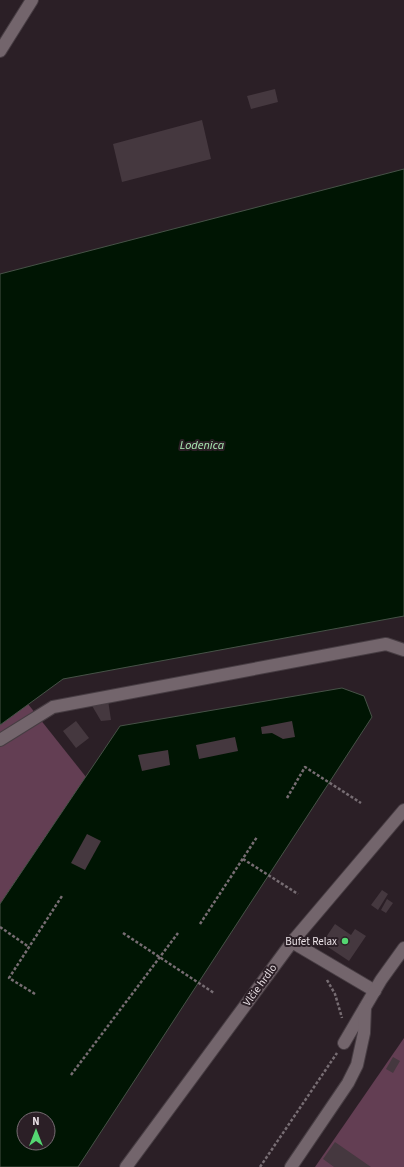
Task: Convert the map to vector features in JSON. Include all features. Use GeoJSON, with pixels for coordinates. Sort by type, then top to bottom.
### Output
{"type":"FeatureCollection","features":[{"type":"Feature","properties":{"kind":"lane"},"geometry":{"type":"LineString","coordinates":[[0,51],[32,0]]}},
{"type":"Feature","properties":{"kind":"lane"},"geometry":{"type":"LineString","coordinates":[[0,740],[53,707],[386,644],[404,650]]}},
{"type":"Feature","properties":{"kind":"lane","name":"Vlčie hrdlo"},"geometry":{"type":"LineString","coordinates":[[126,1167],[292,942],[404,810]]}},
{"type":"Feature","properties":{"kind":"lane"},"geometry":{"type":"LineString","coordinates":[[292,942],[375,990]]}},
{"type":"Feature","properties":{"kind":"lane"},"geometry":{"type":"LineString","coordinates":[[344,1043],[375,990],[404,948]]}},
{"type":"Feature","properties":{"kind":"lane"},"geometry":{"type":"LineString","coordinates":[[291,1167],[348,1083],[357,1065],[364,1033],[365,1008]]}},
{"type":"Feature","properties":{"kind":"path"},"geometry":{"type":"LineString","coordinates":[[287,798],[305,767],[361,803]]}},
{"type":"Feature","properties":{"kind":"path"},"geometry":{"type":"LineString","coordinates":[[200,924],[257,837]]}},
{"type":"Feature","properties":{"kind":"path"},"geometry":{"type":"LineString","coordinates":[[243,858],[298,894]]}},
{"type":"Feature","properties":{"kind":"path"},"geometry":{"type":"LineString","coordinates":[[35,994],[9,978],[62,896]]}},
{"type":"Feature","properties":{"kind":"path"},"geometry":{"type":"LineString","coordinates":[[0,928],[30,946]]}},
{"type":"Feature","properties":{"kind":"path"},"geometry":{"type":"LineString","coordinates":[[122,933],[214,993]]}},
{"type":"Feature","properties":{"kind":"path"},"geometry":{"type":"LineString","coordinates":[[71,1075],[178,933]]}},
{"type":"Feature","properties":{"kind":"path"},"geometry":{"type":"LineString","coordinates":[[260,1167],[344,1043],[339,1007],[335,994],[326,978]]}},
{"type":"Feature","properties":{"kind":"shaded area"},"geometry":{"type":"Polygon","coordinates":[[[28,704],[86,777],[0,904],[0,725],[28,704]]]}},
{"type":"Feature","properties":{"kind":"shaded area"},"geometry":{"type":"Polygon","coordinates":[[[404,1038],[404,1167],[315,1167],[404,1038]]]}},
{"type":"Feature","properties":{"kind":"water","name":"Lodenica"},"geometry":{"type":"Polygon","coordinates":[[[404,169],[404,616],[63,679],[0,725],[0,274],[404,169]]]}},
{"type":"Feature","properties":{"kind":"water"},"geometry":{"type":"Polygon","coordinates":[[[342,688],[364,696],[372,717],[78,1167],[0,1167],[0,904],[120,726],[342,688]]]}},
{"type":"Feature","properties":{"kind":"building"},"geometry":{"type":"Polygon","coordinates":[[[275,89],[278,102],[251,109],[247,96],[275,89]]]}},
{"type":"Feature","properties":{"kind":"building"},"geometry":{"type":"Polygon","coordinates":[[[202,120],[211,159],[122,182],[113,144],[202,120]]]}},
{"type":"Feature","properties":{"kind":"building"},"geometry":{"type":"Polygon","coordinates":[[[108,700],[111,720],[101,721],[91,704],[108,700]]]}},
{"type":"Feature","properties":{"kind":"building"},"geometry":{"type":"Polygon","coordinates":[[[76,721],[89,738],[76,748],[63,731],[76,721]]]}},
{"type":"Feature","properties":{"kind":"building"},"geometry":{"type":"Polygon","coordinates":[[[292,721],[295,737],[283,739],[272,733],[262,734],[261,727],[292,721]]]}},
{"type":"Feature","properties":{"kind":"building"},"geometry":{"type":"Polygon","coordinates":[[[235,737],[238,751],[199,759],[196,745],[235,737]]]}},
{"type":"Feature","properties":{"kind":"building"},"geometry":{"type":"Polygon","coordinates":[[[168,750],[170,765],[142,771],[138,755],[168,750]]]}},
{"type":"Feature","properties":{"kind":"building"},"geometry":{"type":"Polygon","coordinates":[[[87,834],[101,841],[85,870],[71,863],[87,834]]]}},
{"type":"Feature","properties":{"kind":"building"},"geometry":{"type":"Polygon","coordinates":[[[382,890],[388,894],[378,910],[371,905],[382,890]]]}},
{"type":"Feature","properties":{"kind":"building"},"geometry":{"type":"Polygon","coordinates":[[[387,899],[393,903],[386,913],[381,910],[387,899]]]}},
{"type":"Feature","properties":{"kind":"building"},"geometry":{"type":"Polygon","coordinates":[[[335,924],[351,935],[355,929],[366,936],[349,961],[322,943],[335,924]]]}},
{"type":"Feature","properties":{"kind":"building"},"geometry":{"type":"Polygon","coordinates":[[[393,1057],[400,1061],[393,1073],[386,1069],[393,1057]]]}},
{"type":"Feature","properties":{"kind":"building"},"geometry":{"type":"Polygon","coordinates":[[[335,1142],[371,1167],[334,1167],[323,1159],[335,1142]]]}},
{"type":"Feature","properties":{"kind":"place","name":"Bufet Relax"},"geometry":{"type":"Point","coordinates":[345,941]}}]}
